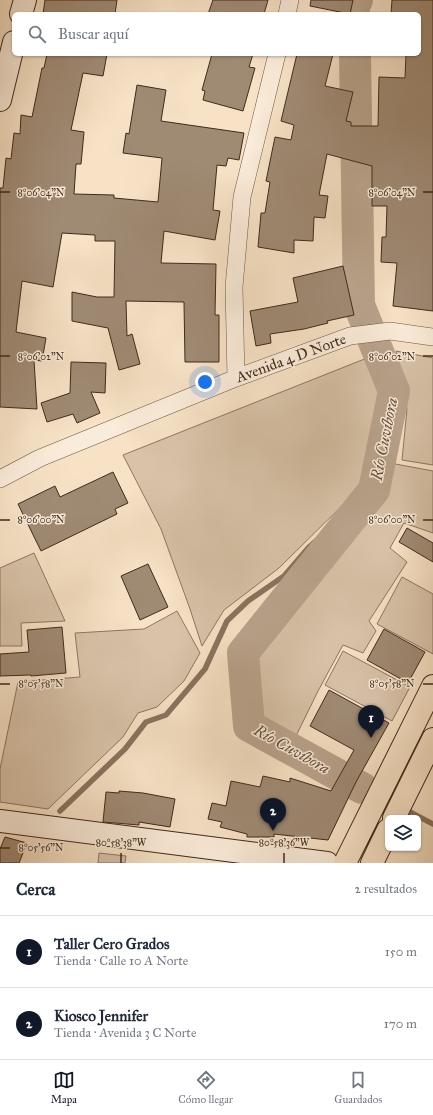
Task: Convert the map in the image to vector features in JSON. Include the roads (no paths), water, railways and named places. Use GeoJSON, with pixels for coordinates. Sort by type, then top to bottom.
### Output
{"type":"FeatureCollection","features":[{"type":"Feature","properties":{"kind":"main road"},"geometry":{"type":"LineString","coordinates":[[345,863],[433,686]]}},
{"type":"Feature","properties":{"kind":"main road"},"geometry":{"type":"LineString","coordinates":[[395,815],[433,739]]}},
{"type":"Feature","properties":{"kind":"main road"},"geometry":{"type":"LineString","coordinates":[[372,863],[385,836]]}},
{"type":"Feature","properties":{"kind":"street"},"geometry":{"type":"LineString","coordinates":[[22,12],[25,0]]}},
{"type":"Feature","properties":{"kind":"street"},"geometry":{"type":"LineString","coordinates":[[287,12],[290,0]]}},
{"type":"Feature","properties":{"kind":"street"},"geometry":{"type":"LineString","coordinates":[[0,100],[12,50]]}},
{"type":"Feature","properties":{"kind":"street"},"geometry":{"type":"LineString","coordinates":[[236,378],[234,287],[242,197],[277,56]]}},
{"type":"Feature","properties":{"kind":"street","name":"Avenida 4 D Norte"},"geometry":{"type":"LineString","coordinates":[[0,479],[40,458],[236,378],[350,336],[390,331],[433,337]]}},
{"type":"Feature","properties":{"kind":"street"},"geometry":{"type":"LineString","coordinates":[[0,821],[327,863]]}},
{"type":"Feature","properties":{"kind":"waterway","name":"Río Cuvíbora"},"geometry":{"type":"LineString","coordinates":[[354,12],[354,6],[357,0]]}},
{"type":"Feature","properties":{"kind":"waterway","name":"Río Cuvíbora"},"geometry":{"type":"LineString","coordinates":[[355,56],[359,305],[394,391],[374,490],[243,653],[249,726],[362,788]]}},
{"type":"Feature","properties":{"kind":"waterway"},"geometry":{"type":"LineString","coordinates":[[60,811],[125,749],[146,722],[166,715],[205,669],[227,621],[248,601],[284,576],[309,547],[374,490]]}},
{"type":"Feature","properties":{"kind":"waterway"},"geometry":{"type":"LineString","coordinates":[[410,812],[433,824]]}},
{"type":"Feature","properties":{"kind":"place","name":"Taller Cero Grados"},"geometry":{"type":"Point","coordinates":[371,738]}},
{"type":"Feature","properties":{"kind":"place","name":"Kiosco Jennifer"},"geometry":{"type":"Point","coordinates":[273,831]}}]}
